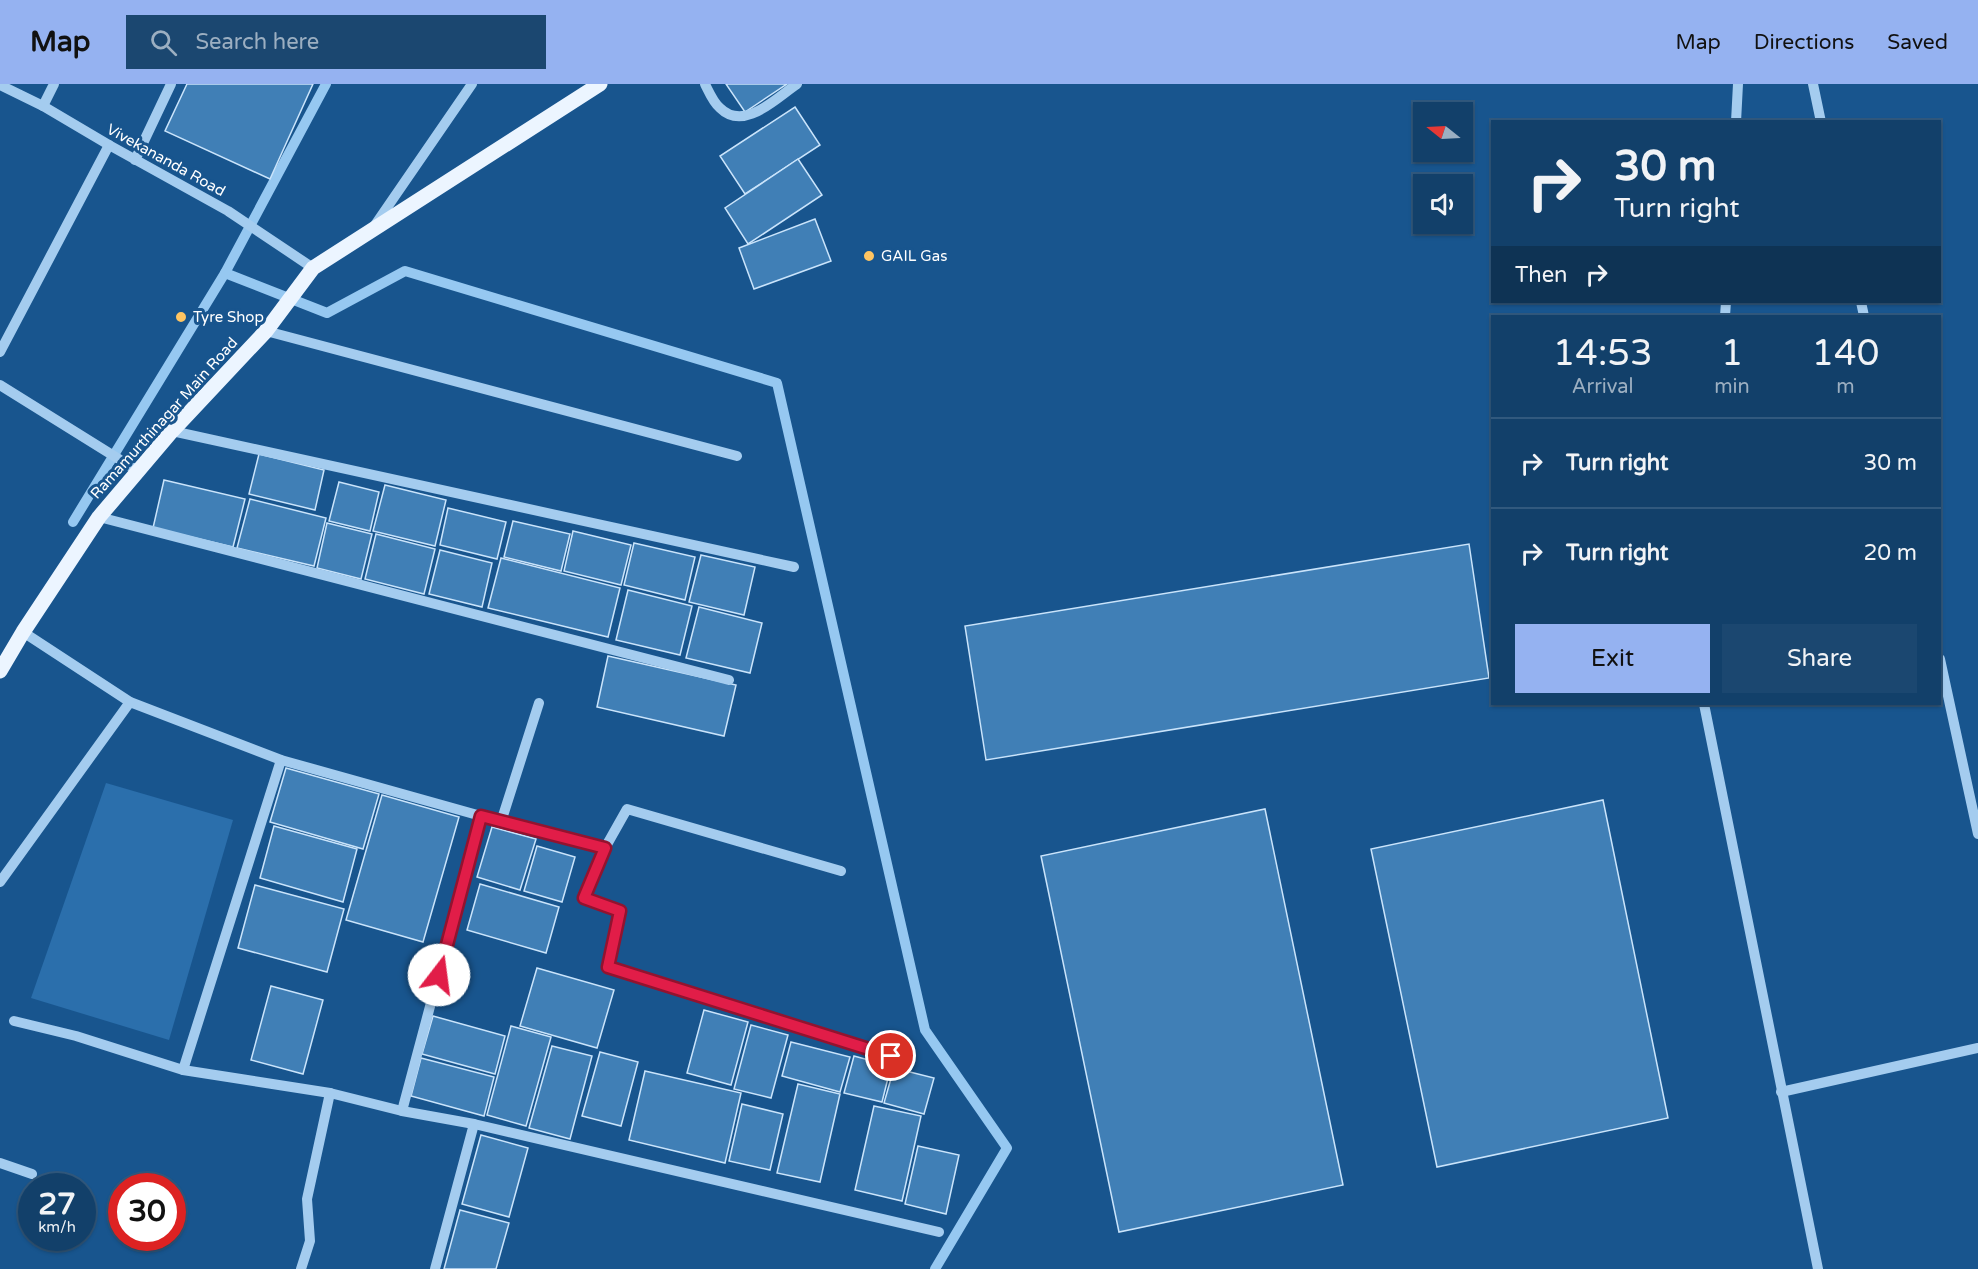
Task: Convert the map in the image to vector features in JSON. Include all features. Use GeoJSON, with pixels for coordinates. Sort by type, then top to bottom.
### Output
{"type":"FeatureCollection","features":[{"type":"Feature","properties":{"kind":"main road","name":"Ramamurthinagar Main Road"},"geometry":{"type":"LineString","coordinates":[[0,671],[99,517],[172,431],[266,331],[313,268],[600,84]]}},
{"type":"Feature","properties":{"kind":"street"},"geometry":{"type":"LineString","coordinates":[[43,105],[54,84]]}},
{"type":"Feature","properties":{"kind":"street"},"geometry":{"type":"LineString","coordinates":[[135,160],[171,84]]}},
{"type":"Feature","properties":{"kind":"street"},"geometry":{"type":"LineString","coordinates":[[370,232],[472,84]]}},
{"type":"Feature","properties":{"kind":"street"},"geometry":{"type":"LineString","coordinates":[[705,84],[718,107],[728,115],[742,117],[753,115],[797,84]]}},
{"type":"Feature","properties":{"kind":"street"},"geometry":{"type":"LineString","coordinates":[[1736,120],[1738,84]]}},
{"type":"Feature","properties":{"kind":"street"},"geometry":{"type":"LineString","coordinates":[[1813,84],[1821,120]]}},
{"type":"Feature","properties":{"kind":"street","name":"Vivekananda Road"},"geometry":{"type":"LineString","coordinates":[[0,85],[43,105],[135,160],[228,211],[313,268]]}},
{"type":"Feature","properties":{"kind":"street"},"geometry":{"type":"LineString","coordinates":[[0,352],[109,145]]}},
{"type":"Feature","properties":{"kind":"street"},"geometry":{"type":"LineString","coordinates":[[266,331],[737,456]]}},
{"type":"Feature","properties":{"kind":"street"},"geometry":{"type":"LineString","coordinates":[[0,385],[138,471]]}},
{"type":"Feature","properties":{"kind":"street"},"geometry":{"type":"LineString","coordinates":[[172,431],[794,567]]}},
{"type":"Feature","properties":{"kind":"street"},"geometry":{"type":"LineString","coordinates":[[99,517],[729,680]]}},
{"type":"Feature","properties":{"kind":"street"},"geometry":{"type":"LineString","coordinates":[[23,632],[130,702],[281,760],[501,822],[605,848]]}},
{"type":"Feature","properties":{"kind":"street"},"geometry":{"type":"LineString","coordinates":[[1941,664],[1978,834]]}},
{"type":"Feature","properties":{"kind":"street"},"geometry":{"type":"LineString","coordinates":[[0,882],[130,702]]}},
{"type":"Feature","properties":{"kind":"street"},"geometry":{"type":"LineString","coordinates":[[501,822],[539,703]]}},
{"type":"Feature","properties":{"kind":"street"},"geometry":{"type":"LineString","coordinates":[[1704,705],[1818,1269]]}},
{"type":"Feature","properties":{"kind":"street"},"geometry":{"type":"LineString","coordinates":[[183,1070],[281,760]]}},
{"type":"Feature","properties":{"kind":"street"},"geometry":{"type":"LineString","coordinates":[[841,871],[627,808],[605,848],[584,898],[620,911],[608,967],[891,1056]]}},
{"type":"Feature","properties":{"kind":"street"},"geometry":{"type":"LineString","coordinates":[[402,1111],[481,816]]}},
{"type":"Feature","properties":{"kind":"street"},"geometry":{"type":"LineString","coordinates":[[14,1021],[76,1036],[183,1070],[330,1093],[402,1111],[474,1124],[939,1232]]}},
{"type":"Feature","properties":{"kind":"street"},"geometry":{"type":"LineString","coordinates":[[1781,1092],[1978,1048]]}},
{"type":"Feature","properties":{"kind":"street"},"geometry":{"type":"LineString","coordinates":[[301,1269],[310,1241],[307,1199],[330,1093]]}},
{"type":"Feature","properties":{"kind":"street"},"geometry":{"type":"LineString","coordinates":[[435,1269],[474,1124]]}},
{"type":"Feature","properties":{"kind":"street"},"geometry":{"type":"LineString","coordinates":[[0,1163],[29,1173]]}},
{"type":"Feature","properties":{"kind":"shaded area"},"geometry":{"type":"Polygon","coordinates":[[[106,783],[233,820],[169,1040],[31,998],[106,783]]]}},
{"type":"Feature","properties":{"kind":"building"},"geometry":{"type":"Polygon","coordinates":[[[187,84],[313,84],[270,179],[165,131],[187,84]]]}},
{"type":"Feature","properties":{"kind":"building"},"geometry":{"type":"Polygon","coordinates":[[[726,84],[787,84],[745,112],[726,84]]]}},
{"type":"Feature","properties":{"kind":"building"},"geometry":{"type":"Polygon","coordinates":[[[795,107],[820,145],[745,194],[720,156],[795,107]]]}},
{"type":"Feature","properties":{"kind":"building"},"geometry":{"type":"Polygon","coordinates":[[[798,159],[822,195],[748,244],[725,208],[798,159]]]}},
{"type":"Feature","properties":{"kind":"building"},"geometry":{"type":"Polygon","coordinates":[[[815,219],[831,261],[754,289],[739,248],[815,219]]]}},
{"type":"Feature","properties":{"kind":"building"},"geometry":{"type":"Polygon","coordinates":[[[259,454],[324,470],[315,510],[249,494],[259,454]]]}},
{"type":"Feature","properties":{"kind":"building"},"geometry":{"type":"Polygon","coordinates":[[[164,480],[245,499],[233,547],[153,528],[164,480]]]}},
{"type":"Feature","properties":{"kind":"building"},"geometry":{"type":"Polygon","coordinates":[[[339,482],[379,492],[370,531],[329,521],[339,482]]]}},
{"type":"Feature","properties":{"kind":"building"},"geometry":{"type":"Polygon","coordinates":[[[385,485],[446,500],[435,546],[373,531],[385,485]]]}},
{"type":"Feature","properties":{"kind":"building"},"geometry":{"type":"Polygon","coordinates":[[[250,499],[326,518],[314,566],[237,548],[250,499]]]}},
{"type":"Feature","properties":{"kind":"building"},"geometry":{"type":"Polygon","coordinates":[[[448,508],[506,522],[497,559],[440,545],[448,508]]]}},
{"type":"Feature","properties":{"kind":"building"},"geometry":{"type":"Polygon","coordinates":[[[513,521],[570,534],[561,571],[504,557],[513,521]]]}},
{"type":"Feature","properties":{"kind":"building"},"geometry":{"type":"Polygon","coordinates":[[[327,523],[372,534],[361,579],[317,568],[327,523]]]}},
{"type":"Feature","properties":{"kind":"building"},"geometry":{"type":"Polygon","coordinates":[[[573,531],[631,545],[621,585],[564,571],[573,531]]]}},
{"type":"Feature","properties":{"kind":"building"},"geometry":{"type":"Polygon","coordinates":[[[376,534],[435,549],[424,594],[365,579],[376,534]]]}},
{"type":"Feature","properties":{"kind":"building"},"geometry":{"type":"Polygon","coordinates":[[[634,543],[695,557],[685,600],[624,585],[634,543]]]}},
{"type":"Feature","properties":{"kind":"building"},"geometry":{"type":"Polygon","coordinates":[[[1469,544],[1489,678],[986,760],[965,626],[1469,544]]]}},
{"type":"Feature","properties":{"kind":"building"},"geometry":{"type":"Polygon","coordinates":[[[440,550],[492,563],[482,607],[429,594],[440,550]]]}},
{"type":"Feature","properties":{"kind":"building"},"geometry":{"type":"Polygon","coordinates":[[[701,555],[755,567],[744,615],[689,602],[701,555]]]}},
{"type":"Feature","properties":{"kind":"building"},"geometry":{"type":"Polygon","coordinates":[[[501,558],[620,588],[608,637],[488,608],[501,558]]]}},
{"type":"Feature","properties":{"kind":"building"},"geometry":{"type":"Polygon","coordinates":[[[628,590],[692,606],[680,655],[616,640],[628,590]]]}},
{"type":"Feature","properties":{"kind":"building"},"geometry":{"type":"Polygon","coordinates":[[[699,607],[762,623],[750,673],[686,658],[699,607]]]}},
{"type":"Feature","properties":{"kind":"building"},"geometry":{"type":"Polygon","coordinates":[[[608,656],[736,685],[724,736],[597,707],[608,656]]]}},
{"type":"Feature","properties":{"kind":"building"},"geometry":{"type":"Polygon","coordinates":[[[286,768],[379,794],[363,849],[270,822],[286,768]]]}},
{"type":"Feature","properties":{"kind":"building"},"geometry":{"type":"Polygon","coordinates":[[[382,795],[459,817],[423,942],[346,920],[382,795]]]}},
{"type":"Feature","properties":{"kind":"building"},"geometry":{"type":"Polygon","coordinates":[[[1603,800],[1668,1118],[1437,1167],[1371,849],[1603,800]]]}},
{"type":"Feature","properties":{"kind":"building"},"geometry":{"type":"Polygon","coordinates":[[[1265,809],[1343,1185],[1119,1232],[1041,856],[1265,809]]]}},
{"type":"Feature","properties":{"kind":"building"},"geometry":{"type":"Polygon","coordinates":[[[274,826],[357,849],[343,902],[260,878],[274,826]]]}},
{"type":"Feature","properties":{"kind":"building"},"geometry":{"type":"Polygon","coordinates":[[[492,827],[536,839],[520,890],[477,877],[492,827]]]}},
{"type":"Feature","properties":{"kind":"building"},"geometry":{"type":"Polygon","coordinates":[[[537,846],[575,857],[562,902],[524,891],[537,846]]]}},
{"type":"Feature","properties":{"kind":"building"},"geometry":{"type":"Polygon","coordinates":[[[480,884],[559,907],[546,953],[467,930],[480,884]]]}},
{"type":"Feature","properties":{"kind":"building"},"geometry":{"type":"Polygon","coordinates":[[[255,885],[344,909],[327,972],[238,948],[255,885]]]}},
{"type":"Feature","properties":{"kind":"building"},"geometry":{"type":"Polygon","coordinates":[[[537,968],[614,990],[597,1048],[520,1026],[537,968]]]}},
{"type":"Feature","properties":{"kind":"building"},"geometry":{"type":"Polygon","coordinates":[[[271,986],[323,1000],[303,1074],[251,1060],[271,986]]]}},
{"type":"Feature","properties":{"kind":"building"},"geometry":{"type":"Polygon","coordinates":[[[704,1010],[748,1022],[731,1085],[687,1073],[704,1010]]]}},
{"type":"Feature","properties":{"kind":"building"},"geometry":{"type":"Polygon","coordinates":[[[433,1016],[505,1036],[495,1074],[422,1054],[433,1016]]]}},
{"type":"Feature","properties":{"kind":"building"},"geometry":{"type":"Polygon","coordinates":[[[751,1025],[788,1035],[771,1098],[734,1089],[751,1025]]]}},
{"type":"Feature","properties":{"kind":"building"},"geometry":{"type":"Polygon","coordinates":[[[511,1026],[551,1037],[526,1126],[487,1115],[511,1026]]]}},
{"type":"Feature","properties":{"kind":"building"},"geometry":{"type":"Polygon","coordinates":[[[791,1042],[850,1057],[840,1092],[782,1076],[791,1042]]]}},
{"type":"Feature","properties":{"kind":"building"},"geometry":{"type":"Polygon","coordinates":[[[552,1046],[592,1056],[570,1139],[529,1128],[552,1046]]]}},
{"type":"Feature","properties":{"kind":"building"},"geometry":{"type":"Polygon","coordinates":[[[600,1052],[638,1062],[621,1126],[582,1116],[600,1052]]]}},
{"type":"Feature","properties":{"kind":"building"},"geometry":{"type":"Polygon","coordinates":[[[854,1056],[891,1066],[882,1102],[844,1093],[854,1056]]]}},
{"type":"Feature","properties":{"kind":"building"},"geometry":{"type":"Polygon","coordinates":[[[421,1058],[494,1077],[484,1116],[411,1096],[421,1058]]]}},
{"type":"Feature","properties":{"kind":"building"},"geometry":{"type":"Polygon","coordinates":[[[894,1068],[934,1078],[924,1114],[884,1103],[894,1068]]]}},
{"type":"Feature","properties":{"kind":"building"},"geometry":{"type":"Polygon","coordinates":[[[645,1071],[741,1093],[725,1163],[629,1140],[645,1071]]]}},
{"type":"Feature","properties":{"kind":"building"},"geometry":{"type":"Polygon","coordinates":[[[798,1084],[840,1094],[820,1182],[777,1173],[798,1084]]]}},
{"type":"Feature","properties":{"kind":"building"},"geometry":{"type":"Polygon","coordinates":[[[742,1104],[783,1114],[770,1170],[729,1161],[742,1104]]]}},
{"type":"Feature","properties":{"kind":"building"},"geometry":{"type":"Polygon","coordinates":[[[874,1106],[921,1116],[902,1201],[855,1190],[874,1106]]]}},
{"type":"Feature","properties":{"kind":"building"},"geometry":{"type":"Polygon","coordinates":[[[481,1135],[528,1148],[509,1217],[462,1204],[481,1135]]]}},
{"type":"Feature","properties":{"kind":"building"},"geometry":{"type":"Polygon","coordinates":[[[918,1146],[959,1155],[946,1214],[905,1204],[918,1146]]]}},
{"type":"Feature","properties":{"kind":"building"},"geometry":{"type":"Polygon","coordinates":[[[460,1210],[509,1223],[496,1269],[444,1269],[460,1210]]]}},
{"type":"Feature","properties":{"kind":"waterway"},"geometry":{"type":"LineString","coordinates":[[73,522],[225,273],[326,84]]}},
{"type":"Feature","properties":{"kind":"waterway"},"geometry":{"type":"LineString","coordinates":[[225,273],[327,313],[405,271],[777,383],[925,1030],[1007,1148],[935,1269]]}},
{"type":"Feature","properties":{"kind":"place","name":"GAIL Gas"},"geometry":{"type":"Point","coordinates":[869,256]}},
{"type":"Feature","properties":{"kind":"place","name":"Tyre Shop"},"geometry":{"type":"Point","coordinates":[181,317]}},
{"type":"Feature","properties":{"kind":"route"},"geometry":{"type":"LineString","coordinates":[[439,975],[481,816],[605,848],[584,898],[620,911],[608,967],[891,1056]]}}]}
